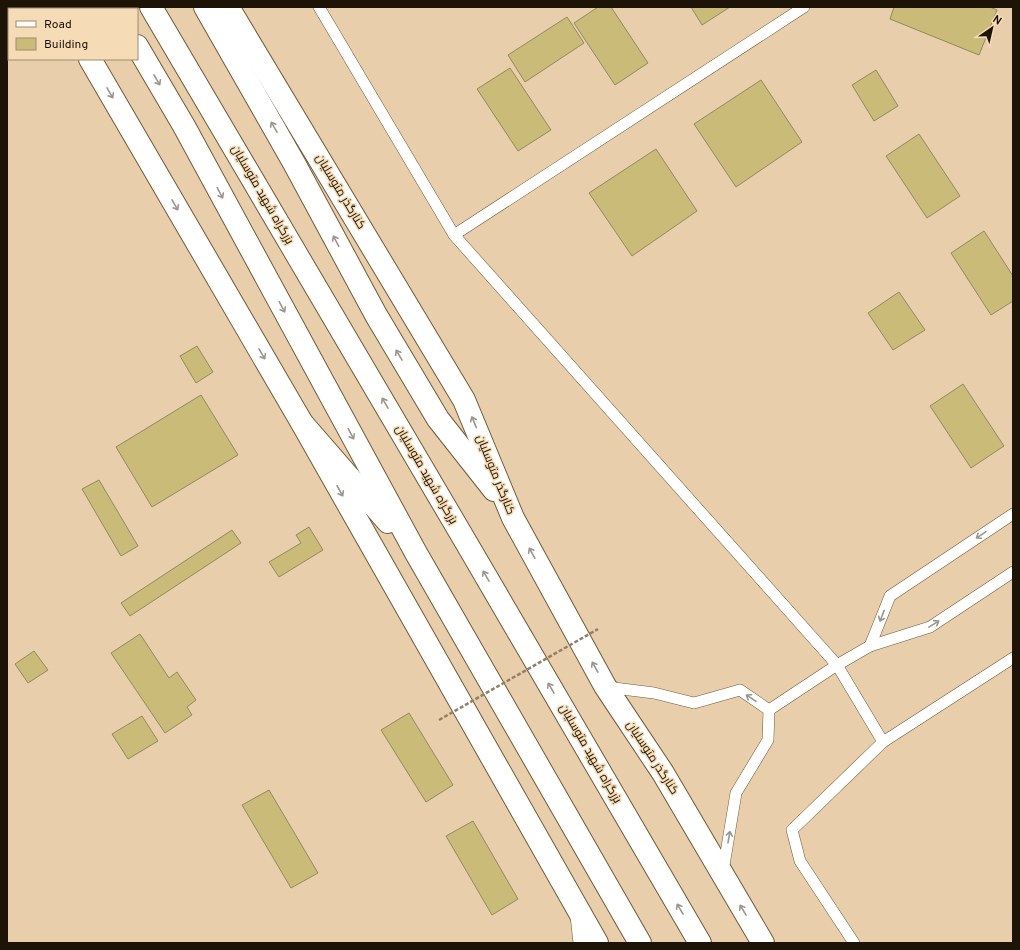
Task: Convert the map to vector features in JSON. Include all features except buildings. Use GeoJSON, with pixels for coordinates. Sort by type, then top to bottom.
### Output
{"type":"FeatureCollection","features":[{"type":"Feature","properties":{"kind":"main road","name":"بزرگراه شهید متوسلیان"},"geometry":{"type":"LineString","coordinates":[[151,7],[700,943]]}},
{"type":"Feature","properties":{"kind":"main road"},"geometry":{"type":"LineString","coordinates":[[205,7],[294,163],[376,315],[438,419],[510,512]]}},
{"type":"Feature","properties":{"kind":"main road","name":"کنارگذر متوسلیان"},"geometry":{"type":"LineString","coordinates":[[228,7],[464,400],[510,512],[605,686],[663,773],[763,943]]}},
{"type":"Feature","properties":{"kind":"main road"},"geometry":{"type":"LineString","coordinates":[[138,48],[184,126],[416,553],[640,943]]}},
{"type":"Feature","properties":{"kind":"main road"},"geometry":{"type":"LineString","coordinates":[[91,60],[302,423],[596,943]]}},
{"type":"Feature","properties":{"kind":"main road"},"geometry":{"type":"LineString","coordinates":[[302,423],[416,553]]}},
{"type":"Feature","properties":{"kind":"lane"},"geometry":{"type":"LineString","coordinates":[[319,7],[454,235],[837,665],[883,742]]}},
{"type":"Feature","properties":{"kind":"lane"},"geometry":{"type":"LineString","coordinates":[[454,235],[804,7]]}},
{"type":"Feature","properties":{"kind":"lane"},"geometry":{"type":"LineString","coordinates":[[870,646],[890,596],[1013,514]]}},
{"type":"Feature","properties":{"kind":"lane"},"geometry":{"type":"LineString","coordinates":[[768,710],[837,665],[870,646],[930,627],[1013,572]]}},
{"type":"Feature","properties":{"kind":"lane"},"geometry":{"type":"LineString","coordinates":[[854,943],[800,861],[792,830],[883,742],[1013,658]]}},
{"type":"Feature","properties":{"kind":"lane"},"geometry":{"type":"LineString","coordinates":[[605,686],[654,693],[694,703],[740,690],[768,710]]}},
{"type":"Feature","properties":{"kind":"lane"},"geometry":{"type":"LineString","coordinates":[[722,875],[736,793],[768,740],[768,710]]}},
{"type":"Feature","properties":{"kind":"lane"},"geometry":{"type":"LineString","coordinates":[[574,905],[579,943]]}},
{"type":"Feature","properties":{"kind":"path"},"geometry":{"type":"LineString","coordinates":[[439,720],[598,629]]}}]}
